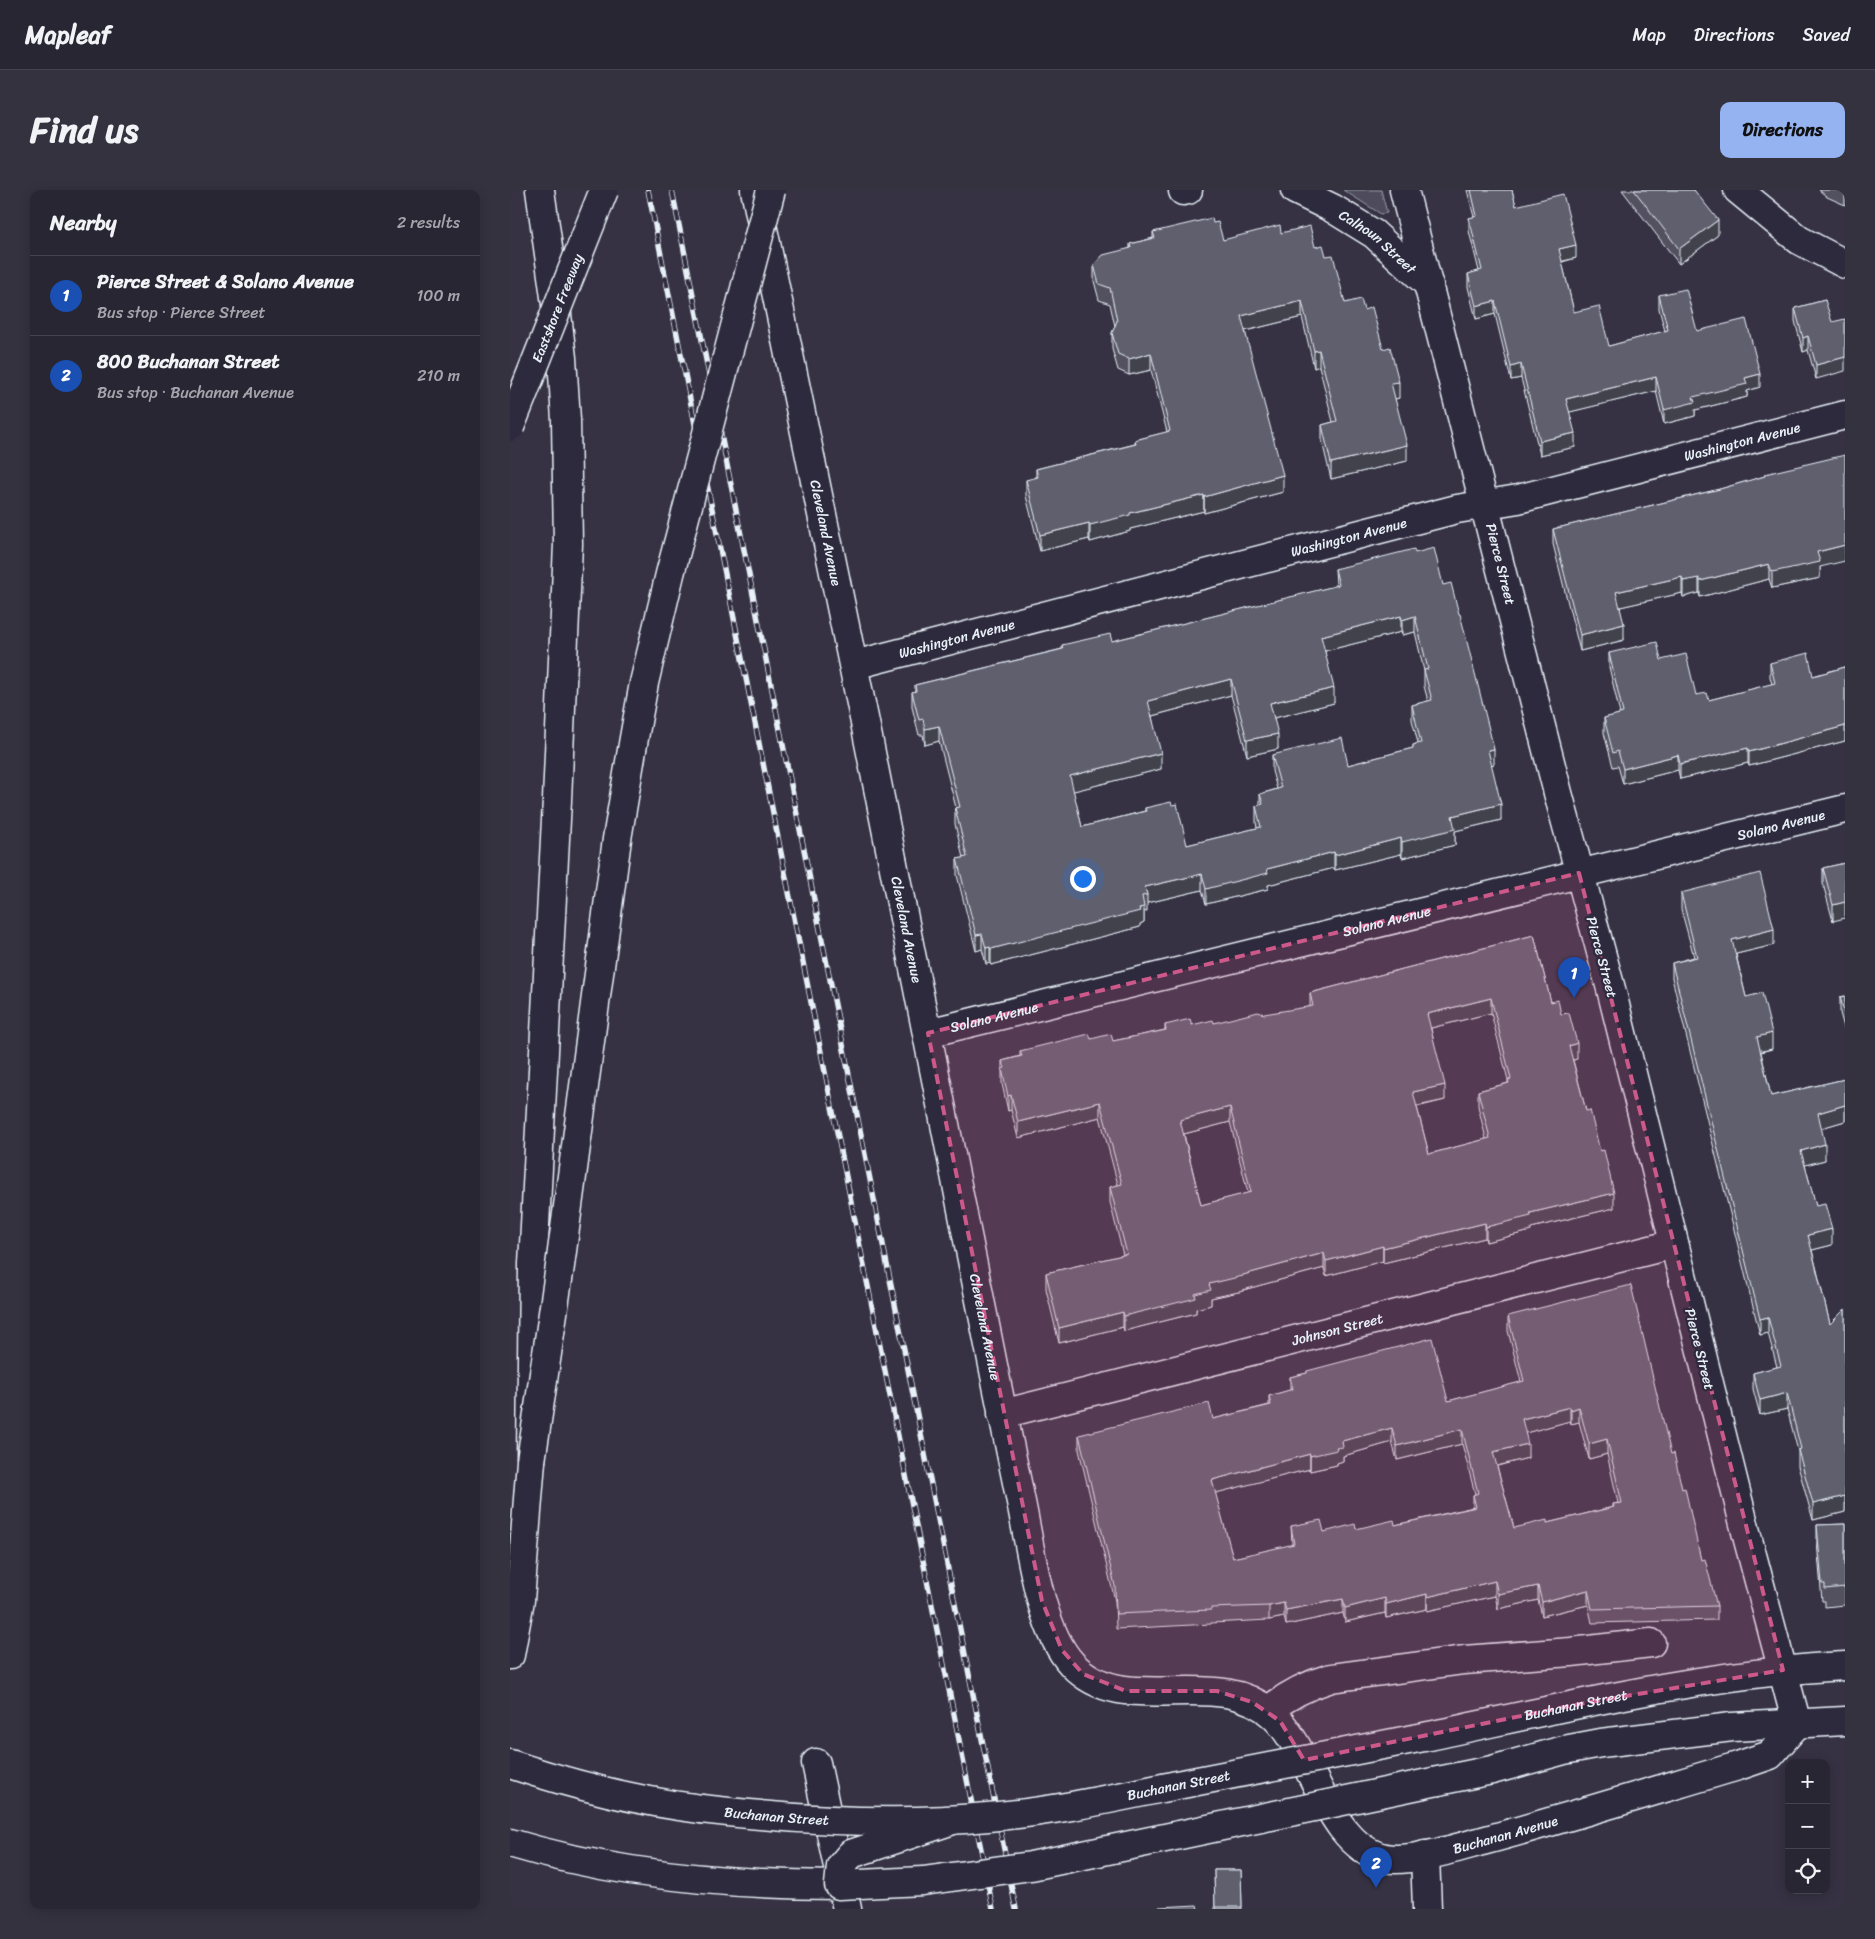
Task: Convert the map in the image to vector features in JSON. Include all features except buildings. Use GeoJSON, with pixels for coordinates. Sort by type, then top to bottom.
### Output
{"type":"FeatureCollection","features":[{"type":"Feature","properties":{"kind":"main road"},"geometry":{"type":"LineString","coordinates":[[510,1655],[520,1600],[530,1461],[533,1264],[568,544],[566,420],[555,297],[540,190]]}},
{"type":"Feature","properties":{"kind":"main road","name":"Eastshore Freeway"},"geometry":{"type":"LineString","coordinates":[[510,427],[604,190]]}},
{"type":"Feature","properties":{"kind":"main road","name":"Cleveland Avenue"},"geometry":{"type":"LineString","coordinates":[[755,190],[854,664],[1002,1414],[1042,1601],[1053,1636],[1072,1664]]}},
{"type":"Feature","properties":{"kind":"main road"},"geometry":{"type":"LineString","coordinates":[[530,1461],[560,1266],[618,831],[644,683],[670,574],[771,190]]}},
{"type":"Feature","properties":{"kind":"main road","name":"Calhoun Street"},"geometry":{"type":"LineString","coordinates":[[1295,190],[1332,208],[1374,234],[1429,285]]}},
{"type":"Feature","properties":{"kind":"main road","name":"Pierce Street"},"geometry":{"type":"LineString","coordinates":[[1404,190],[1579,873],[1611,989],[1797,1724]]}},
{"type":"Feature","properties":{"kind":"main road"},"geometry":{"type":"LineString","coordinates":[[1738,190],[1798,240],[1845,264]]}},
{"type":"Feature","properties":{"kind":"main road","name":"Washington Avenue"},"geometry":{"type":"LineString","coordinates":[[854,664],[1457,509],[1528,497],[1845,415]]}},
{"type":"Feature","properties":{"kind":"main road","name":"Solano Avenue"},"geometry":{"type":"LineString","coordinates":[[928,1033],[1845,809]]}},
{"type":"Feature","properties":{"kind":"main road","name":"Johnson Street"},"geometry":{"type":"LineString","coordinates":[[1002,1414],[1674,1244]]}},
{"type":"Feature","properties":{"kind":"main road"},"geometry":{"type":"LineString","coordinates":[[1268,1711],[1281,1700],[1313,1683],[1331,1678],[1464,1660],[1571,1652],[1651,1643]]}},
{"type":"Feature","properties":{"kind":"main road","name":"Buchanan Avenue"},"geometry":{"type":"LineString","coordinates":[[1072,1664],[1083,1674],[1112,1688],[1144,1692],[1198,1690],[1217,1692],[1234,1695],[1268,1711],[1280,1721],[1289,1734],[1343,1829],[1366,1851],[1383,1858],[1398,1859],[1425,1855],[1584,1812],[1770,1755],[1797,1724]]}},
{"type":"Feature","properties":{"kind":"main road","name":"Buchanan Street"},"geometry":{"type":"LineString","coordinates":[[510,1764],[621,1797],[702,1809],[763,1815],[844,1819],[953,1820],[1024,1813],[1060,1807],[1708,1680],[1783,1670],[1845,1666]]}},
{"type":"Feature","properties":{"kind":"main road"},"geometry":{"type":"LineString","coordinates":[[510,1843],[616,1868],[716,1880],[842,1901],[932,1880],[1031,1866],[1438,1782],[1492,1770],[1564,1750],[1601,1743],[1710,1729],[1845,1721]]}},
{"type":"Feature","properties":{"kind":"main road"},"geometry":{"type":"LineString","coordinates":[[816,1763],[842,1901]]}},
{"type":"Feature","properties":{"kind":"main road"},"geometry":{"type":"LineString","coordinates":[[842,1901],[841,1866],[851,1854],[953,1820]]}},
{"type":"Feature","properties":{"kind":"main road"},"geometry":{"type":"LineString","coordinates":[[1425,1855],[1427,1909]]}},
{"type":"Feature","properties":{"kind":"highlighted area"},"geometry":{"type":"Polygon","coordinates":[[[1579,873],[1783,1670],[1590,1702],[1304,1760],[1280,1721],[1252,1702],[1217,1691],[1126,1691],[1083,1674],[1062,1650],[1042,1601],[928,1033],[1579,873]]]}},
{"type":"Feature","properties":{"kind":"shaded area"},"geometry":{"type":"Polygon","coordinates":[[[1343,190],[1381,190],[1387,213],[1381,214],[1343,190]]]}},
{"type":"Feature","properties":{"kind":"railway"},"geometry":{"type":"LineString","coordinates":[[648,190],[993,1909]]}},
{"type":"Feature","properties":{"kind":"railway"},"geometry":{"type":"LineString","coordinates":[[672,190],[1016,1909]]}},
{"type":"Feature","properties":{"kind":"place","name":"Pierce Street & Solano Avenue"},"geometry":{"type":"Point","coordinates":[1574,998]}},
{"type":"Feature","properties":{"kind":"place","name":"800 Buchanan Street"},"geometry":{"type":"Point","coordinates":[1376,1888]}}]}
